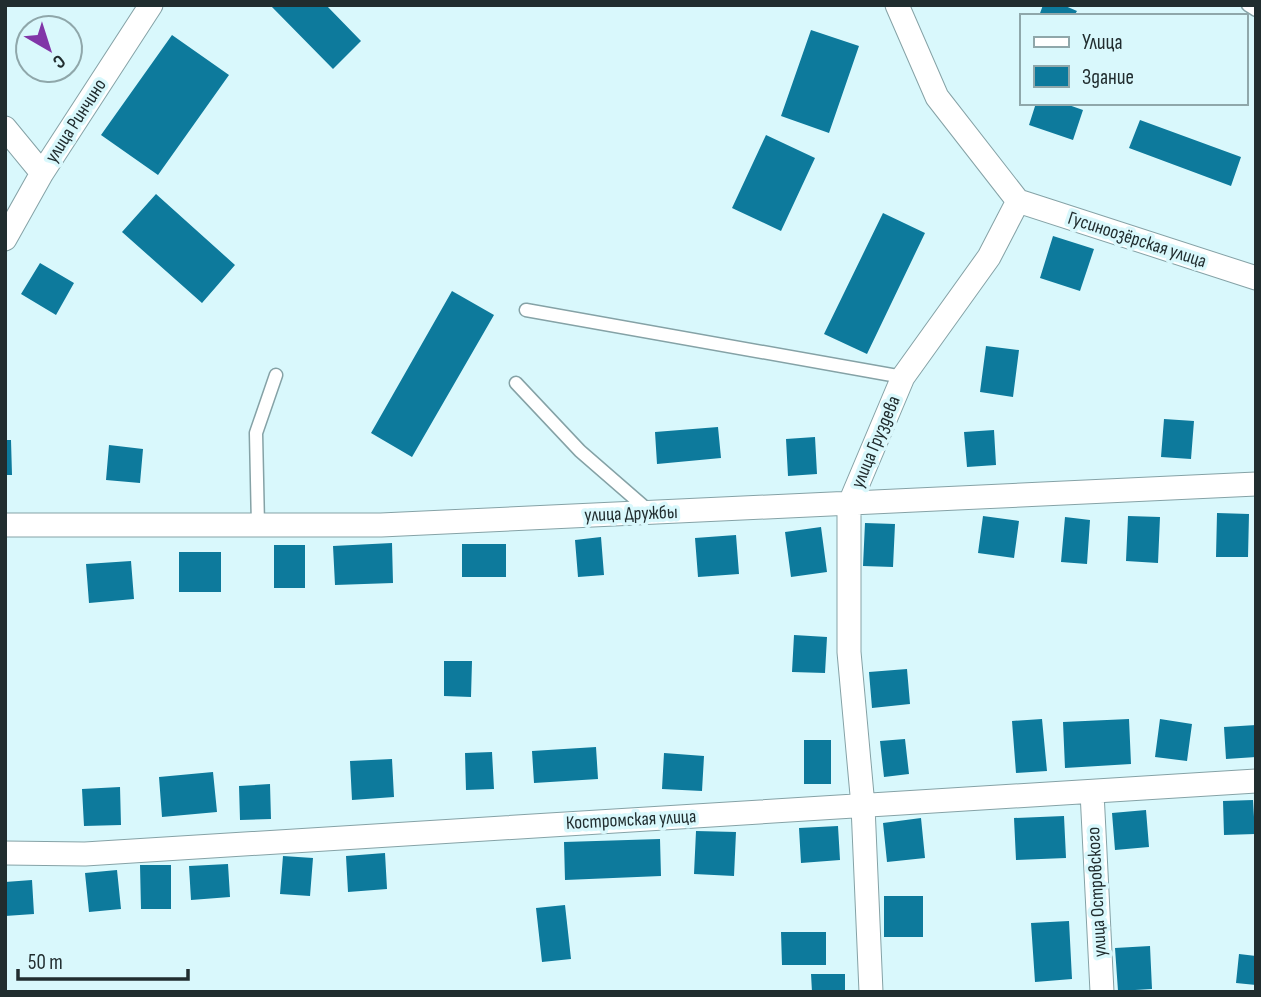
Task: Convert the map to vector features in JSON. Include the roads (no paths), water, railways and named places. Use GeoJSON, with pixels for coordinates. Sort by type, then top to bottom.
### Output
{"type":"FeatureCollection","features":[{"type":"Feature","properties":{"kind":"street","name":"улица Ринчино"},"geometry":{"type":"LineString","coordinates":[[5,239],[42,173],[151,5]]}},
{"type":"Feature","properties":{"kind":"street"},"geometry":{"type":"LineString","coordinates":[[897,5],[937,97],[1018,201]]}},
{"type":"Feature","properties":{"kind":"street"},"geometry":{"type":"LineString","coordinates":[[5,128],[42,173]]}},
{"type":"Feature","properties":{"kind":"street","name":"Гусиноозёрская улица"},"geometry":{"type":"LineString","coordinates":[[1018,201],[1256,278]]}},
{"type":"Feature","properties":{"kind":"street","name":"улица Груздева"},"geometry":{"type":"LineString","coordinates":[[871,992],[863,806],[849,652],[849,505],[903,377],[989,257],[1018,201]]}},
{"type":"Feature","properties":{"kind":"street","name":"улица Дружбы"},"geometry":{"type":"LineString","coordinates":[[5,525],[381,525],[1256,484]]}},
{"type":"Feature","properties":{"kind":"street","name":"Костромская улица"},"geometry":{"type":"LineString","coordinates":[[5,853],[85,854],[1256,781]]}},
{"type":"Feature","properties":{"kind":"street","name":"улица Островского"},"geometry":{"type":"LineString","coordinates":[[1092,792],[1102,992]]}},
{"type":"Feature","properties":{"kind":"lane"},"geometry":{"type":"LineString","coordinates":[[1248,5],[1256,10]]}},
{"type":"Feature","properties":{"kind":"lane"},"geometry":{"type":"LineString","coordinates":[[526,310],[903,377]]}},
{"type":"Feature","properties":{"kind":"lane"},"geometry":{"type":"LineString","coordinates":[[258,526],[256,433],[276,375]]}},
{"type":"Feature","properties":{"kind":"lane"},"geometry":{"type":"LineString","coordinates":[[516,383],[580,451],[651,513]]}}]}
